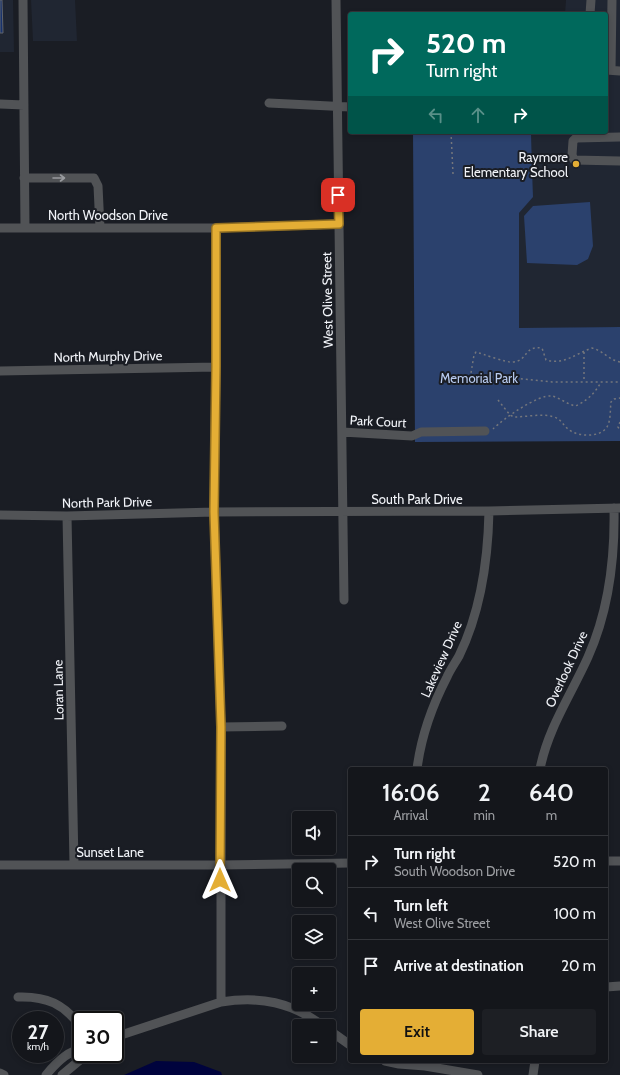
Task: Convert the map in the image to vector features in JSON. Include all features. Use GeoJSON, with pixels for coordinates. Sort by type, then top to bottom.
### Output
{"type":"FeatureCollection","features":[{"type":"Feature","properties":{"kind":"street"},"geometry":{"type":"LineString","coordinates":[[23,0],[25,228]]}},
{"type":"Feature","properties":{"kind":"street","name":"West Olive Street"},"geometry":{"type":"LineString","coordinates":[[336,0],[344,600]]}},
{"type":"Feature","properties":{"kind":"street"},"geometry":{"type":"LineString","coordinates":[[590,12],[591,0]]}},
{"type":"Feature","properties":{"kind":"street"},"geometry":{"type":"LineString","coordinates":[[612,0],[612,70]]}},
{"type":"Feature","properties":{"kind":"street"},"geometry":{"type":"LineString","coordinates":[[269,103],[348,106]]}},
{"type":"Feature","properties":{"kind":"street"},"geometry":{"type":"LineString","coordinates":[[0,104],[24,105]]}},
{"type":"Feature","properties":{"kind":"street"},"geometry":{"type":"LineString","coordinates":[[620,137],[576,138],[573,141],[572,155],[574,160],[620,161]]}},
{"type":"Feature","properties":{"kind":"street"},"geometry":{"type":"LineString","coordinates":[[24,178],[94,178],[98,186],[100,228]]}},
{"type":"Feature","properties":{"kind":"street","name":"North Woodson Drive"},"geometry":{"type":"LineString","coordinates":[[0,228],[216,228],[339,224]]}},
{"type":"Feature","properties":{"kind":"street"},"geometry":{"type":"LineString","coordinates":[[216,228],[214,512],[221,727],[220,865],[222,1002]]}},
{"type":"Feature","properties":{"kind":"street","name":"North Murphy Drive"},"geometry":{"type":"LineString","coordinates":[[0,371],[216,367]]}},
{"type":"Feature","properties":{"kind":"street","name":"Park Court"},"geometry":{"type":"LineString","coordinates":[[342,432],[412,436],[421,432],[485,431]]}},
{"type":"Feature","properties":{"kind":"street","name":"South Park Drive"},"geometry":{"type":"LineString","coordinates":[[214,512],[489,511],[617,508]]}},
{"type":"Feature","properties":{"kind":"street","name":"Overlook Drive"},"geometry":{"type":"LineString","coordinates":[[541,767],[555,722],[589,656],[603,613],[613,563],[617,508]]}},
{"type":"Feature","properties":{"kind":"street","name":"Lakeview Drive"},"geometry":{"type":"LineString","coordinates":[[417,767],[423,739],[430,716],[439,692],[459,656],[477,607],[486,561],[489,511]]}},
{"type":"Feature","properties":{"kind":"street","name":"North Park Drive"},"geometry":{"type":"LineString","coordinates":[[0,515],[67,516],[214,512]]}},
{"type":"Feature","properties":{"kind":"street","name":"Loran Lane"},"geometry":{"type":"LineString","coordinates":[[67,516],[74,864]]}},
{"type":"Feature","properties":{"kind":"street"},"geometry":{"type":"LineString","coordinates":[[221,727],[282,726]]}},
{"type":"Feature","properties":{"kind":"street"},"geometry":{"type":"LineString","coordinates":[[608,861],[620,861]]}},
{"type":"Feature","properties":{"kind":"street","name":"Sunset Lane"},"geometry":{"type":"LineString","coordinates":[[0,865],[220,865],[348,863]]}},
{"type":"Feature","properties":{"kind":"street"},"geometry":{"type":"LineString","coordinates":[[608,987],[620,986]]}},
{"type":"Feature","properties":{"kind":"street"},"geometry":{"type":"LineString","coordinates":[[18,997],[44,999],[56,1003],[72,1017]]}},
{"type":"Feature","properties":{"kind":"street"},"geometry":{"type":"LineString","coordinates":[[124,1033],[222,1002],[238,999],[254,999],[283,1005],[299,1011],[312,1019]]}},
{"type":"Feature","properties":{"kind":"street"},"geometry":{"type":"LineString","coordinates":[[336,1035],[348,1044]]}},
{"type":"Feature","properties":{"kind":"street"},"geometry":{"type":"LineString","coordinates":[[46,1075],[64,1056],[72,1052]]}},
{"type":"Feature","properties":{"kind":"street"},"geometry":{"type":"LineString","coordinates":[[62,1075],[76,1063]]}},
{"type":"Feature","properties":{"kind":"street"},"geometry":{"type":"LineString","coordinates":[[395,1063],[426,1063],[478,1075]]}},
{"type":"Feature","properties":{"kind":"street"},"geometry":{"type":"LineString","coordinates":[[533,1075],[535,1063]]}},
{"type":"Feature","properties":{"kind":"street"},"geometry":{"type":"LineString","coordinates":[[0,1073],[4,1075]]}},
{"type":"Feature","properties":{"kind":"path"},"geometry":{"type":"LineString","coordinates":[[451,134],[453,174]]}},
{"type":"Feature","properties":{"kind":"path"},"geometry":{"type":"LineString","coordinates":[[620,362],[598,349],[592,348],[563,361],[553,362],[546,360],[542,348],[535,347],[529,350],[523,359],[513,362],[476,352],[474,355],[471,374],[471,376],[552,382],[620,382]]}},
{"type":"Feature","properties":{"kind":"path"},"geometry":{"type":"LineString","coordinates":[[583,351],[584,382]]}},
{"type":"Feature","properties":{"kind":"path"},"geometry":{"type":"LineString","coordinates":[[485,431],[488,434],[510,415],[535,400],[547,396],[553,396],[575,406],[582,403],[598,389],[601,382]]}},
{"type":"Feature","properties":{"kind":"path"},"geometry":{"type":"LineString","coordinates":[[498,400],[510,415],[514,417],[555,417],[559,419],[567,429],[575,433],[596,434],[607,428],[609,424],[611,402],[614,399],[620,398]]}},
{"type":"Feature","properties":{"kind":"path"},"geometry":{"type":"LineString","coordinates":[[620,422],[618,427],[620,430]]}},
{"type":"Feature","properties":{"kind":"shaded area"},"geometry":{"type":"Polygon","coordinates":[[[0,0],[13,0],[14,52],[0,52],[0,0]]]}},
{"type":"Feature","properties":{"kind":"shaded area"},"geometry":{"type":"Polygon","coordinates":[[[31,0],[75,0],[77,41],[33,41],[31,0]]]}},
{"type":"Feature","properties":{"kind":"shaded area","name":"Raymore Elementary School"},"geometry":{"type":"Polygon","coordinates":[[[566,0],[620,0],[620,327],[519,329],[519,213],[533,196],[531,134],[608,134],[608,12],[565,12],[566,0]]]}},
{"type":"Feature","properties":{"kind":"shaded area"},"geometry":{"type":"Polygon","coordinates":[[[156,1061],[194,1062],[221,1072],[222,1075],[124,1075],[156,1061]]]}},
{"type":"Feature","properties":{"kind":"green space","name":"Memorial Park"},"geometry":{"type":"Polygon","coordinates":[[[413,134],[531,134],[533,197],[519,213],[519,328],[620,327],[620,441],[415,442],[413,134]]]}},
{"type":"Feature","properties":{"kind":"green space"},"geometry":{"type":"Polygon","coordinates":[[[590,202],[593,246],[588,259],[577,265],[527,263],[524,216],[533,206],[590,202]]]}},
{"type":"Feature","properties":{"kind":"building"},"geometry":{"type":"Polygon","coordinates":[[[0,0],[2,0],[3,33],[0,33],[0,0]]]}},
{"type":"Feature","properties":{"kind":"place","name":"Raymore Elementary School"},"geometry":{"type":"Point","coordinates":[576,164]}},
{"type":"Feature","properties":{"kind":"route"},"geometry":{"type":"LineString","coordinates":[[220,880],[221,727],[214,512],[216,228],[339,224],[338,195]]}}]}
